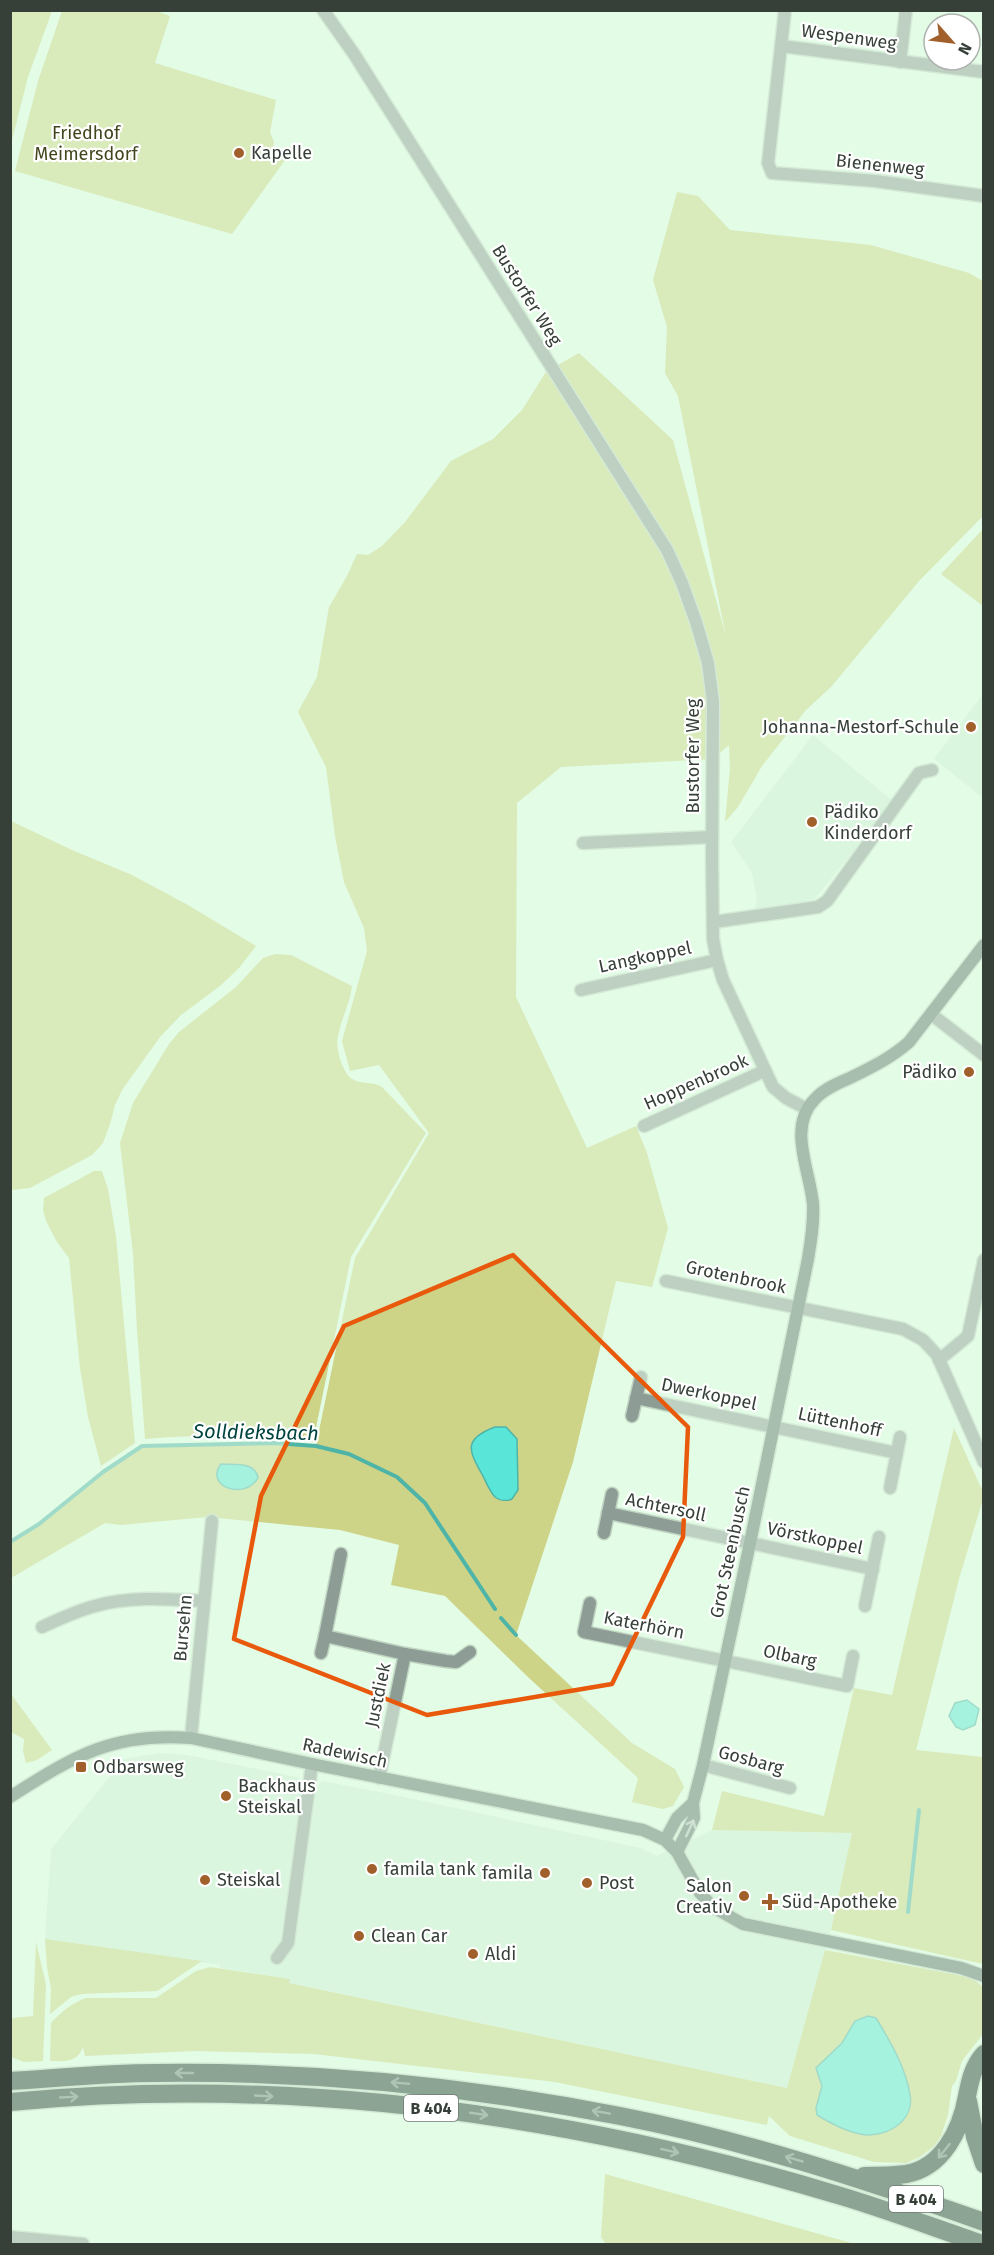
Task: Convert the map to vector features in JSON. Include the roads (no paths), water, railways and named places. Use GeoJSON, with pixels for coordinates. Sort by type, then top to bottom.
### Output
{"type":"FeatureCollection","features":[{"type":"Feature","properties":{"kind":"highway"},"geometry":{"type":"LineString","coordinates":[[847,2176],[893,2175],[925,2168],[940,2156],[951,2141],[967,2098],[973,2071],[984,2054]]}},
{"type":"Feature","properties":{"kind":"highway","name":"B 404"},"geometry":{"type":"LineString","coordinates":[[10,2081],[153,2073],[246,2073],[408,2084],[489,2094],[621,2116],[740,2144],[847,2176],[984,2222]]}},
{"type":"Feature","properties":{"kind":"highway","name":"B 404"},"geometry":{"type":"LineString","coordinates":[[10,2102],[95,2096],[234,2094],[333,2099],[480,2114],[612,2138],[736,2167],[842,2196],[982,2244]]}},
{"type":"Feature","properties":{"kind":"highway"},"geometry":{"type":"LineString","coordinates":[[967,2098],[973,2131],[984,2163]]}},
{"type":"Feature","properties":{"kind":"street","name":"Bustorfer Weg"},"geometry":{"type":"LineString","coordinates":[[323,10],[361,64],[671,558],[693,612],[708,663],[713,702],[713,939],[717,960],[723,980],[773,1087],[786,1098],[807,1109]]}},
{"type":"Feature","properties":{"kind":"street"},"geometry":{"type":"LineString","coordinates":[[781,46],[785,10]]}},
{"type":"Feature","properties":{"kind":"street"},"geometry":{"type":"LineString","coordinates":[[900,62],[906,10]]}},
{"type":"Feature","properties":{"kind":"street","name":"Wespenweg"},"geometry":{"type":"LineString","coordinates":[[781,46],[984,72]]}},
{"type":"Feature","properties":{"kind":"street","name":"Bienenweg"},"geometry":{"type":"LineString","coordinates":[[781,46],[768,163],[772,173],[875,181],[984,196]]}},
{"type":"Feature","properties":{"kind":"street"},"geometry":{"type":"LineString","coordinates":[[714,922],[818,907],[827,901],[920,773],[932,770]]}},
{"type":"Feature","properties":{"kind":"street"},"geometry":{"type":"LineString","coordinates":[[583,843],[712,837]]}},
{"type":"Feature","properties":{"kind":"street"},"geometry":{"type":"LineString","coordinates":[[984,945],[909,1042],[895,1054],[829,1088],[815,1098],[807,1109],[801,1124],[802,1145],[812,1189],[813,1228],[799,1308],[903,1329],[923,1340],[939,1360],[984,1462]]}},
{"type":"Feature","properties":{"kind":"street","name":"Langkoppel"},"geometry":{"type":"LineString","coordinates":[[581,990],[717,960]]}},
{"type":"Feature","properties":{"kind":"street"},"geometry":{"type":"LineString","coordinates":[[931,1014],[984,1055]]}},
{"type":"Feature","properties":{"kind":"street","name":"Hoppenbrook"},"geometry":{"type":"LineString","coordinates":[[644,1126],[764,1071]]}},
{"type":"Feature","properties":{"kind":"street"},"geometry":{"type":"LineString","coordinates":[[939,1360],[968,1336],[984,1260]]}},
{"type":"Feature","properties":{"kind":"street","name":"Grotenbrook"},"geometry":{"type":"LineString","coordinates":[[666,1281],[799,1308]]}},
{"type":"Feature","properties":{"kind":"street","name":"Grot Steenbusch"},"geometry":{"type":"LineString","coordinates":[[677,1852],[691,1827],[695,1812],[693,1803],[726,1660],[799,1308]]}},
{"type":"Feature","properties":{"kind":"street"},"geometry":{"type":"LineString","coordinates":[[632,1416],[640,1377]]}},
{"type":"Feature","properties":{"kind":"street","name":"Dwerkoppel"},"geometry":{"type":"LineString","coordinates":[[636,1398],[775,1426]]}},
{"type":"Feature","properties":{"kind":"street","name":"Lüttenhoff"},"geometry":{"type":"LineString","coordinates":[[775,1426],[897,1453]]}},
{"type":"Feature","properties":{"kind":"street"},"geometry":{"type":"LineString","coordinates":[[890,1488],[900,1437]]}},
{"type":"Feature","properties":{"kind":"street"},"geometry":{"type":"LineString","coordinates":[[604,1533],[612,1494]]}},
{"type":"Feature","properties":{"kind":"street","name":"Achtersoll"},"geometry":{"type":"LineString","coordinates":[[608,1513],[750,1543]]}},
{"type":"Feature","properties":{"kind":"street","name":"Bursehn"},"geometry":{"type":"LineString","coordinates":[[191,1738],[212,1521]]}},
{"type":"Feature","properties":{"kind":"street"},"geometry":{"type":"LineString","coordinates":[[865,1606],[879,1537]]}},
{"type":"Feature","properties":{"kind":"street","name":"Vörstkoppel"},"geometry":{"type":"LineString","coordinates":[[750,1543],[873,1569]]}},
{"type":"Feature","properties":{"kind":"street"},"geometry":{"type":"LineString","coordinates":[[321,1653],[341,1554]]}},
{"type":"Feature","properties":{"kind":"street"},"geometry":{"type":"LineString","coordinates":[[42,1627],[69,1614],[97,1605],[156,1599],[204,1601]]}},
{"type":"Feature","properties":{"kind":"street","name":"Katerhörn"},"geometry":{"type":"LineString","coordinates":[[590,1603],[584,1632],[726,1660]]}},
{"type":"Feature","properties":{"kind":"street","name":"Justdiek"},"geometry":{"type":"LineString","coordinates":[[325,1636],[405,1654],[456,1662],[470,1652]]}},
{"type":"Feature","properties":{"kind":"street","name":"Justdiek"},"geometry":{"type":"LineString","coordinates":[[379,1778],[405,1654]]}},
{"type":"Feature","properties":{"kind":"street","name":"Olbarg"},"geometry":{"type":"LineString","coordinates":[[726,1660],[847,1686],[854,1656]]}},
{"type":"Feature","properties":{"kind":"street","name":"Radewisch"},"geometry":{"type":"LineString","coordinates":[[10,1797],[74,1759],[103,1746],[134,1739],[191,1738],[379,1778],[631,1826],[665,1840],[677,1852]]}},
{"type":"Feature","properties":{"kind":"street"},"geometry":{"type":"LineString","coordinates":[[277,1958],[288,1943],[312,1764]]}},
{"type":"Feature","properties":{"kind":"street","name":"Gosbarg"},"geometry":{"type":"LineString","coordinates":[[703,1765],[790,1788]]}},
{"type":"Feature","properties":{"kind":"street","name":"Grot Steenbusch"},"geometry":{"type":"LineString","coordinates":[[665,1840],[677,1818],[693,1803]]}},
{"type":"Feature","properties":{"kind":"street"},"geometry":{"type":"LineString","coordinates":[[677,1852],[700,1893],[720,1912],[743,1924],[961,1968],[984,1976]]}},
{"type":"Feature","properties":{"kind":"street"},"geometry":{"type":"LineString","coordinates":[[10,2237],[83,2244]]}},
{"type":"Feature","properties":{"kind":"water"},"geometry":{"type":"Polygon","coordinates":[[[495,1427],[506,1427],[517,1439],[518,1490],[512,1499],[508,1500],[499,1499],[493,1495],[472,1452],[473,1441],[485,1431],[495,1427]]]}},
{"type":"Feature","properties":{"kind":"water"},"geometry":{"type":"Polygon","coordinates":[[[221,1464],[248,1466],[253,1469],[258,1478],[244,1489],[228,1488],[218,1479],[217,1472],[221,1464]]]}},
{"type":"Feature","properties":{"kind":"water"},"geometry":{"type":"Polygon","coordinates":[[[967,1700],[979,1709],[975,1725],[963,1730],[956,1727],[949,1716],[955,1703],[967,1700]]]}},
{"type":"Feature","properties":{"kind":"water"},"geometry":{"type":"Polygon","coordinates":[[[868,2016],[876,2018],[887,2036],[905,2075],[910,2095],[908,2113],[903,2121],[888,2131],[869,2135],[854,2133],[832,2124],[817,2115],[816,2108],[822,2086],[816,2068],[842,2043],[855,2021],[868,2016]]]}},
{"type":"Feature","properties":{"kind":"waterway","name":"Solldieksbach"},"geometry":{"type":"LineString","coordinates":[[10,1542],[39,1524],[103,1472],[142,1446],[274,1443],[316,1446],[349,1454],[397,1477],[425,1503],[495,1609]]}},
{"type":"Feature","properties":{"kind":"waterway","name":"Solldieksbach"},"geometry":{"type":"LineString","coordinates":[[501,1618],[516,1635]]}},
{"type":"Feature","properties":{"kind":"waterway"},"geometry":{"type":"LineString","coordinates":[[908,1912],[919,1810]]}},
{"type":"Feature","properties":{"kind":"place","name":"Kapelle"},"geometry":{"type":"Point","coordinates":[239,153]}},
{"type":"Feature","properties":{"kind":"place","name":"Johanna-Mestorf-Schule"},"geometry":{"type":"Point","coordinates":[971,727]}},
{"type":"Feature","properties":{"kind":"place","name":"Pädiko Kinderdorf"},"geometry":{"type":"Point","coordinates":[812,822]}},
{"type":"Feature","properties":{"kind":"place","name":"Pädiko"},"geometry":{"type":"Point","coordinates":[969,1072]}},
{"type":"Feature","properties":{"kind":"place","name":"Odbarsweg"},"geometry":{"type":"Point","coordinates":[81,1767]}},
{"type":"Feature","properties":{"kind":"place","name":"Backhaus Steiskal"},"geometry":{"type":"Point","coordinates":[226,1796]}},
{"type":"Feature","properties":{"kind":"place","name":"famila tank"},"geometry":{"type":"Point","coordinates":[372,1869]}},
{"type":"Feature","properties":{"kind":"place","name":"famila"},"geometry":{"type":"Point","coordinates":[545,1873]}},
{"type":"Feature","properties":{"kind":"place","name":"Steiskal"},"geometry":{"type":"Point","coordinates":[205,1880]}},
{"type":"Feature","properties":{"kind":"place","name":"Post"},"geometry":{"type":"Point","coordinates":[587,1883]}},
{"type":"Feature","properties":{"kind":"place","name":"Salon Creativ"},"geometry":{"type":"Point","coordinates":[744,1896]}},
{"type":"Feature","properties":{"kind":"place","name":"Süd-Apotheke"},"geometry":{"type":"Point","coordinates":[770,1902]}},
{"type":"Feature","properties":{"kind":"place","name":"Clean Car"},"geometry":{"type":"Point","coordinates":[359,1936]}},
{"type":"Feature","properties":{"kind":"place","name":"Aldi"},"geometry":{"type":"Point","coordinates":[473,1954]}},
{"type":"Feature","properties":{"kind":"park label","name":"Friedhof Meimersdorf"},"geometry":{"type":"Point","coordinates":[86,143]}}]}
